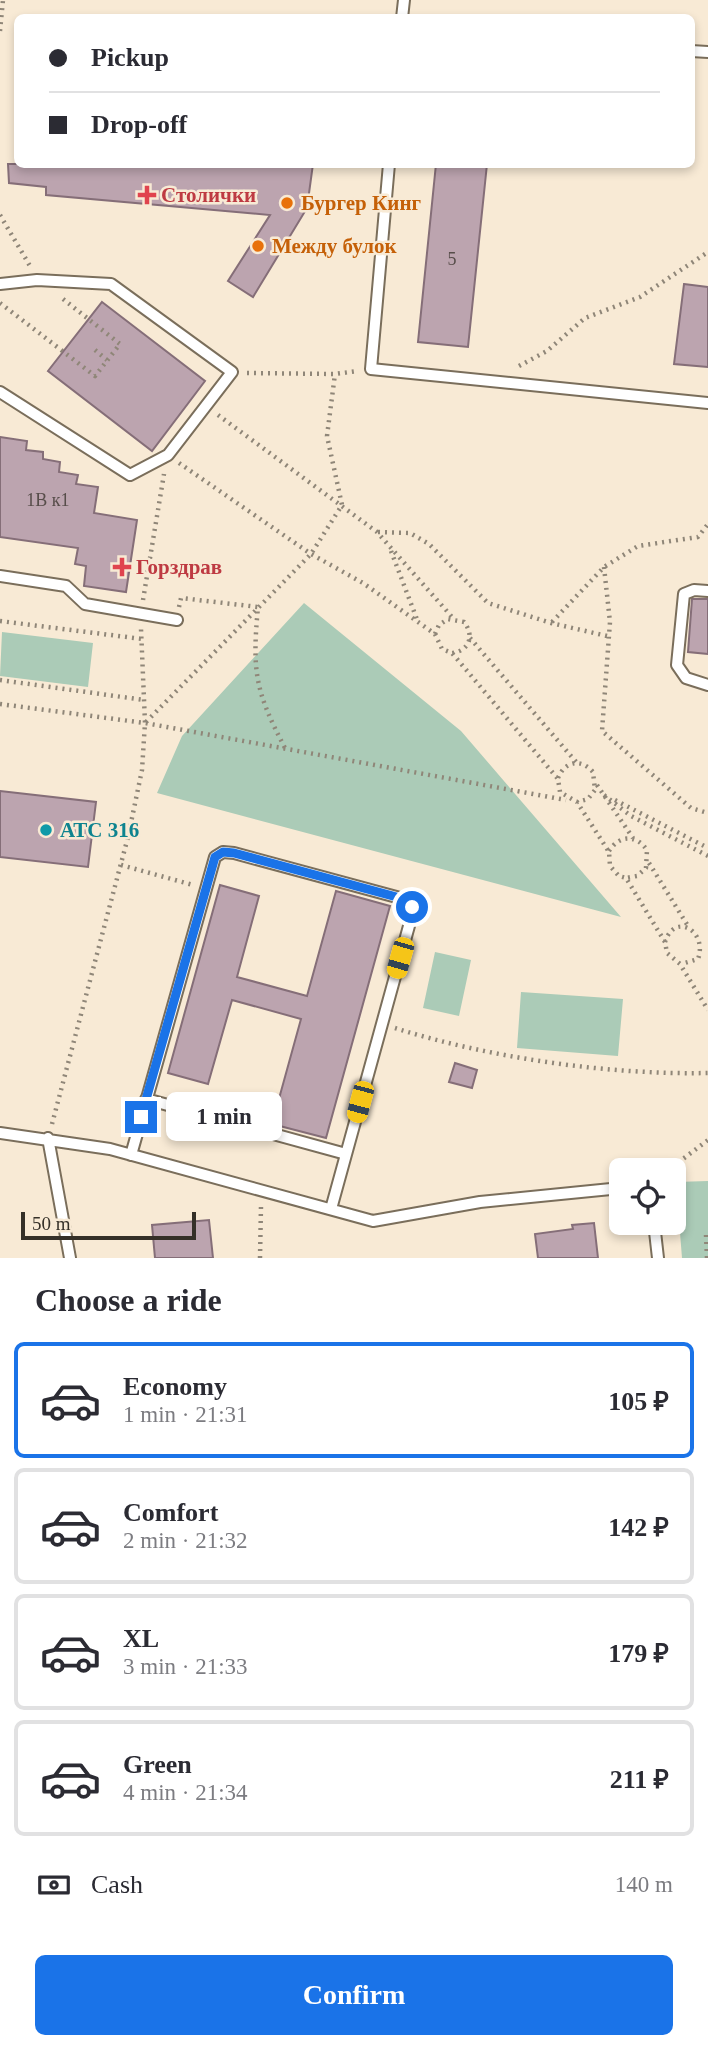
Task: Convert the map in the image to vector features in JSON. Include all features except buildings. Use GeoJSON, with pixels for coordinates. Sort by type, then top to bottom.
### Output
{"type":"FeatureCollection","features":[{"type":"Feature","properties":{"kind":"lane"},"geometry":{"type":"LineString","coordinates":[[389,168],[371,369],[708,403]]}},
{"type":"Feature","properties":{"kind":"lane"},"geometry":{"type":"LineString","coordinates":[[0,284],[37,280],[111,284],[232,372],[168,455],[130,475],[0,392]]}},
{"type":"Feature","properties":{"kind":"lane"},"geometry":{"type":"LineString","coordinates":[[0,576],[66,586],[85,604],[177,620]]}},
{"type":"Feature","properties":{"kind":"lane"},"geometry":{"type":"LineString","coordinates":[[708,591],[694,590],[684,594],[677,665],[686,678],[708,685]]}},
{"type":"Feature","properties":{"kind":"lane"},"geometry":{"type":"LineString","coordinates":[[131,1154],[204,888],[215,857],[223,852],[234,853],[409,903],[412,915],[331,1209]]}},
{"type":"Feature","properties":{"kind":"lane"},"geometry":{"type":"LineString","coordinates":[[146,1099],[346,1154]]}},
{"type":"Feature","properties":{"kind":"lane"},"geometry":{"type":"LineString","coordinates":[[0,1132],[131,1154],[373,1221],[480,1202],[609,1189]]}},
{"type":"Feature","properties":{"kind":"lane"},"geometry":{"type":"LineString","coordinates":[[48,1138],[71,1258]]}},
{"type":"Feature","properties":{"kind":"lane"},"geometry":{"type":"LineString","coordinates":[[655,1235],[658,1258]]}},
{"type":"Feature","properties":{"kind":"path"},"geometry":{"type":"LineString","coordinates":[[0,31],[3,0]]}},
{"type":"Feature","properties":{"kind":"path"},"geometry":{"type":"LineString","coordinates":[[0,215],[37,280],[120,344],[95,376],[0,303]]}},
{"type":"Feature","properties":{"kind":"path"},"geometry":{"type":"LineString","coordinates":[[488,382],[547,351],[585,318],[640,297],[708,252]]}},
{"type":"Feature","properties":{"kind":"path"},"geometry":{"type":"LineString","coordinates":[[95,350],[107,360]]}},
{"type":"Feature","properties":{"kind":"path"},"geometry":{"type":"LineString","coordinates":[[232,372],[335,374],[371,369]]}},
{"type":"Feature","properties":{"kind":"path"},"geometry":{"type":"LineString","coordinates":[[145,723],[311,554],[342,505],[327,436],[335,374]]}},
{"type":"Feature","properties":{"kind":"path"},"geometry":{"type":"LineString","coordinates":[[206,406],[377,532],[453,618],[464,622],[470,638],[577,762],[589,767],[596,785],[633,838],[643,844],[648,862],[688,926],[702,936],[708,955]]}},
{"type":"Feature","properties":{"kind":"path"},"geometry":{"type":"LineString","coordinates":[[48,1138],[121,865],[142,769],[145,723],[141,615],[153,528],[168,455],[311,554],[363,583],[436,634],[442,649],[452,653],[558,779]]}},
{"type":"Feature","properties":{"kind":"path"},"geometry":{"type":"LineString","coordinates":[[551,623],[604,568],[638,546],[698,537],[708,524]]}},
{"type":"Feature","properties":{"kind":"path"},"geometry":{"type":"LineString","coordinates":[[377,532],[411,533],[429,544],[488,603],[551,623],[607,636]]}},
{"type":"Feature","properties":{"kind":"path"},"geometry":{"type":"LineString","coordinates":[[389,546],[418,622]]}},
{"type":"Feature","properties":{"kind":"path"},"geometry":{"type":"LineString","coordinates":[[604,568],[610,622],[602,731],[691,808],[708,813]]}},
{"type":"Feature","properties":{"kind":"path"},"geometry":{"type":"LineString","coordinates":[[177,620],[181,598],[258,607]]}},
{"type":"Feature","properties":{"kind":"path"},"geometry":{"type":"LineString","coordinates":[[258,607],[255,666],[262,704],[286,748]]}},
{"type":"Feature","properties":{"kind":"path"},"geometry":{"type":"LineString","coordinates":[[436,634],[439,625],[453,618]]}},
{"type":"Feature","properties":{"kind":"path"},"geometry":{"type":"LineString","coordinates":[[0,621],[142,639]]}},
{"type":"Feature","properties":{"kind":"path"},"geometry":{"type":"LineString","coordinates":[[452,653],[466,647],[470,638]]}},
{"type":"Feature","properties":{"kind":"path"},"geometry":{"type":"LineString","coordinates":[[0,680],[144,700]]}},
{"type":"Feature","properties":{"kind":"path"},"geometry":{"type":"LineString","coordinates":[[0,704],[145,723],[577,802],[588,799],[596,785]]}},
{"type":"Feature","properties":{"kind":"path"},"geometry":{"type":"LineString","coordinates":[[570,800],[560,792],[558,779],[562,769],[577,762]]}},
{"type":"Feature","properties":{"kind":"path"},"geometry":{"type":"LineString","coordinates":[[604,795],[708,848]]}},
{"type":"Feature","properties":{"kind":"path"},"geometry":{"type":"LineString","coordinates":[[604,795],[631,816],[708,856]]}},
{"type":"Feature","properties":{"kind":"path"},"geometry":{"type":"LineString","coordinates":[[577,802],[609,852],[614,872],[626,878],[665,942],[667,953],[680,964],[708,1010]]}},
{"type":"Feature","properties":{"kind":"path"},"geometry":{"type":"LineString","coordinates":[[609,852],[621,839],[633,838]]}},
{"type":"Feature","properties":{"kind":"path"},"geometry":{"type":"LineString","coordinates":[[626,878],[638,876],[648,862]]}},
{"type":"Feature","properties":{"kind":"path"},"geometry":{"type":"LineString","coordinates":[[121,865],[204,888]]}},
{"type":"Feature","properties":{"kind":"path"},"geometry":{"type":"LineString","coordinates":[[665,942],[671,931],[688,926]]}},
{"type":"Feature","properties":{"kind":"path"},"geometry":{"type":"LineString","coordinates":[[680,964],[698,959],[704,948]]}},
{"type":"Feature","properties":{"kind":"path"},"geometry":{"type":"LineString","coordinates":[[382,1024],[447,1044],[642,1074],[708,1073]]}},
{"type":"Feature","properties":{"kind":"path"},"geometry":{"type":"LineString","coordinates":[[684,1158],[708,1140]]}},
{"type":"Feature","properties":{"kind":"path"},"geometry":{"type":"LineString","coordinates":[[260,1258],[261,1220]]}},
{"type":"Feature","properties":{"kind":"path"},"geometry":{"type":"LineString","coordinates":[[706,1235],[707,1258]]}},
{"type":"Feature","properties":{"kind":"green space"},"geometry":{"type":"Polygon","coordinates":[[[304,603],[461,731],[621,917],[157,793],[182,736],[304,603]]]}},
{"type":"Feature","properties":{"kind":"green space"},"geometry":{"type":"Polygon","coordinates":[[[2,632],[93,643],[88,687],[0,676],[2,632]]]}},
{"type":"Feature","properties":{"kind":"green space"},"geometry":{"type":"Polygon","coordinates":[[[435,952],[471,960],[459,1016],[423,1008],[435,952]]]}},
{"type":"Feature","properties":{"kind":"green space"},"geometry":{"type":"Polygon","coordinates":[[[521,992],[623,999],[618,1056],[517,1048],[521,992]]]}},
{"type":"Feature","properties":{"kind":"green space"},"geometry":{"type":"Polygon","coordinates":[[[708,1181],[708,1258],[682,1258],[680,1235],[686,1235],[686,1182],[708,1181]]]}},
{"type":"Feature","properties":{"kind":"place","name":"Столички"},"geometry":{"type":"Point","coordinates":[147,195]}},
{"type":"Feature","properties":{"kind":"place","name":"Бургер Кинг"},"geometry":{"type":"Point","coordinates":[287,203]}},
{"type":"Feature","properties":{"kind":"place","name":"Между булок"},"geometry":{"type":"Point","coordinates":[258,246]}},
{"type":"Feature","properties":{"kind":"place","name":"Горздрав"},"geometry":{"type":"Point","coordinates":[122,567]}},
{"type":"Feature","properties":{"kind":"place","name":"АТС 316"},"geometry":{"type":"Point","coordinates":[46,830]}},
{"type":"Feature","properties":{"kind":"route"},"geometry":{"type":"LineString","coordinates":[[141,1117],[215,857],[223,852],[234,853],[404,899],[412,907]]}}]}
